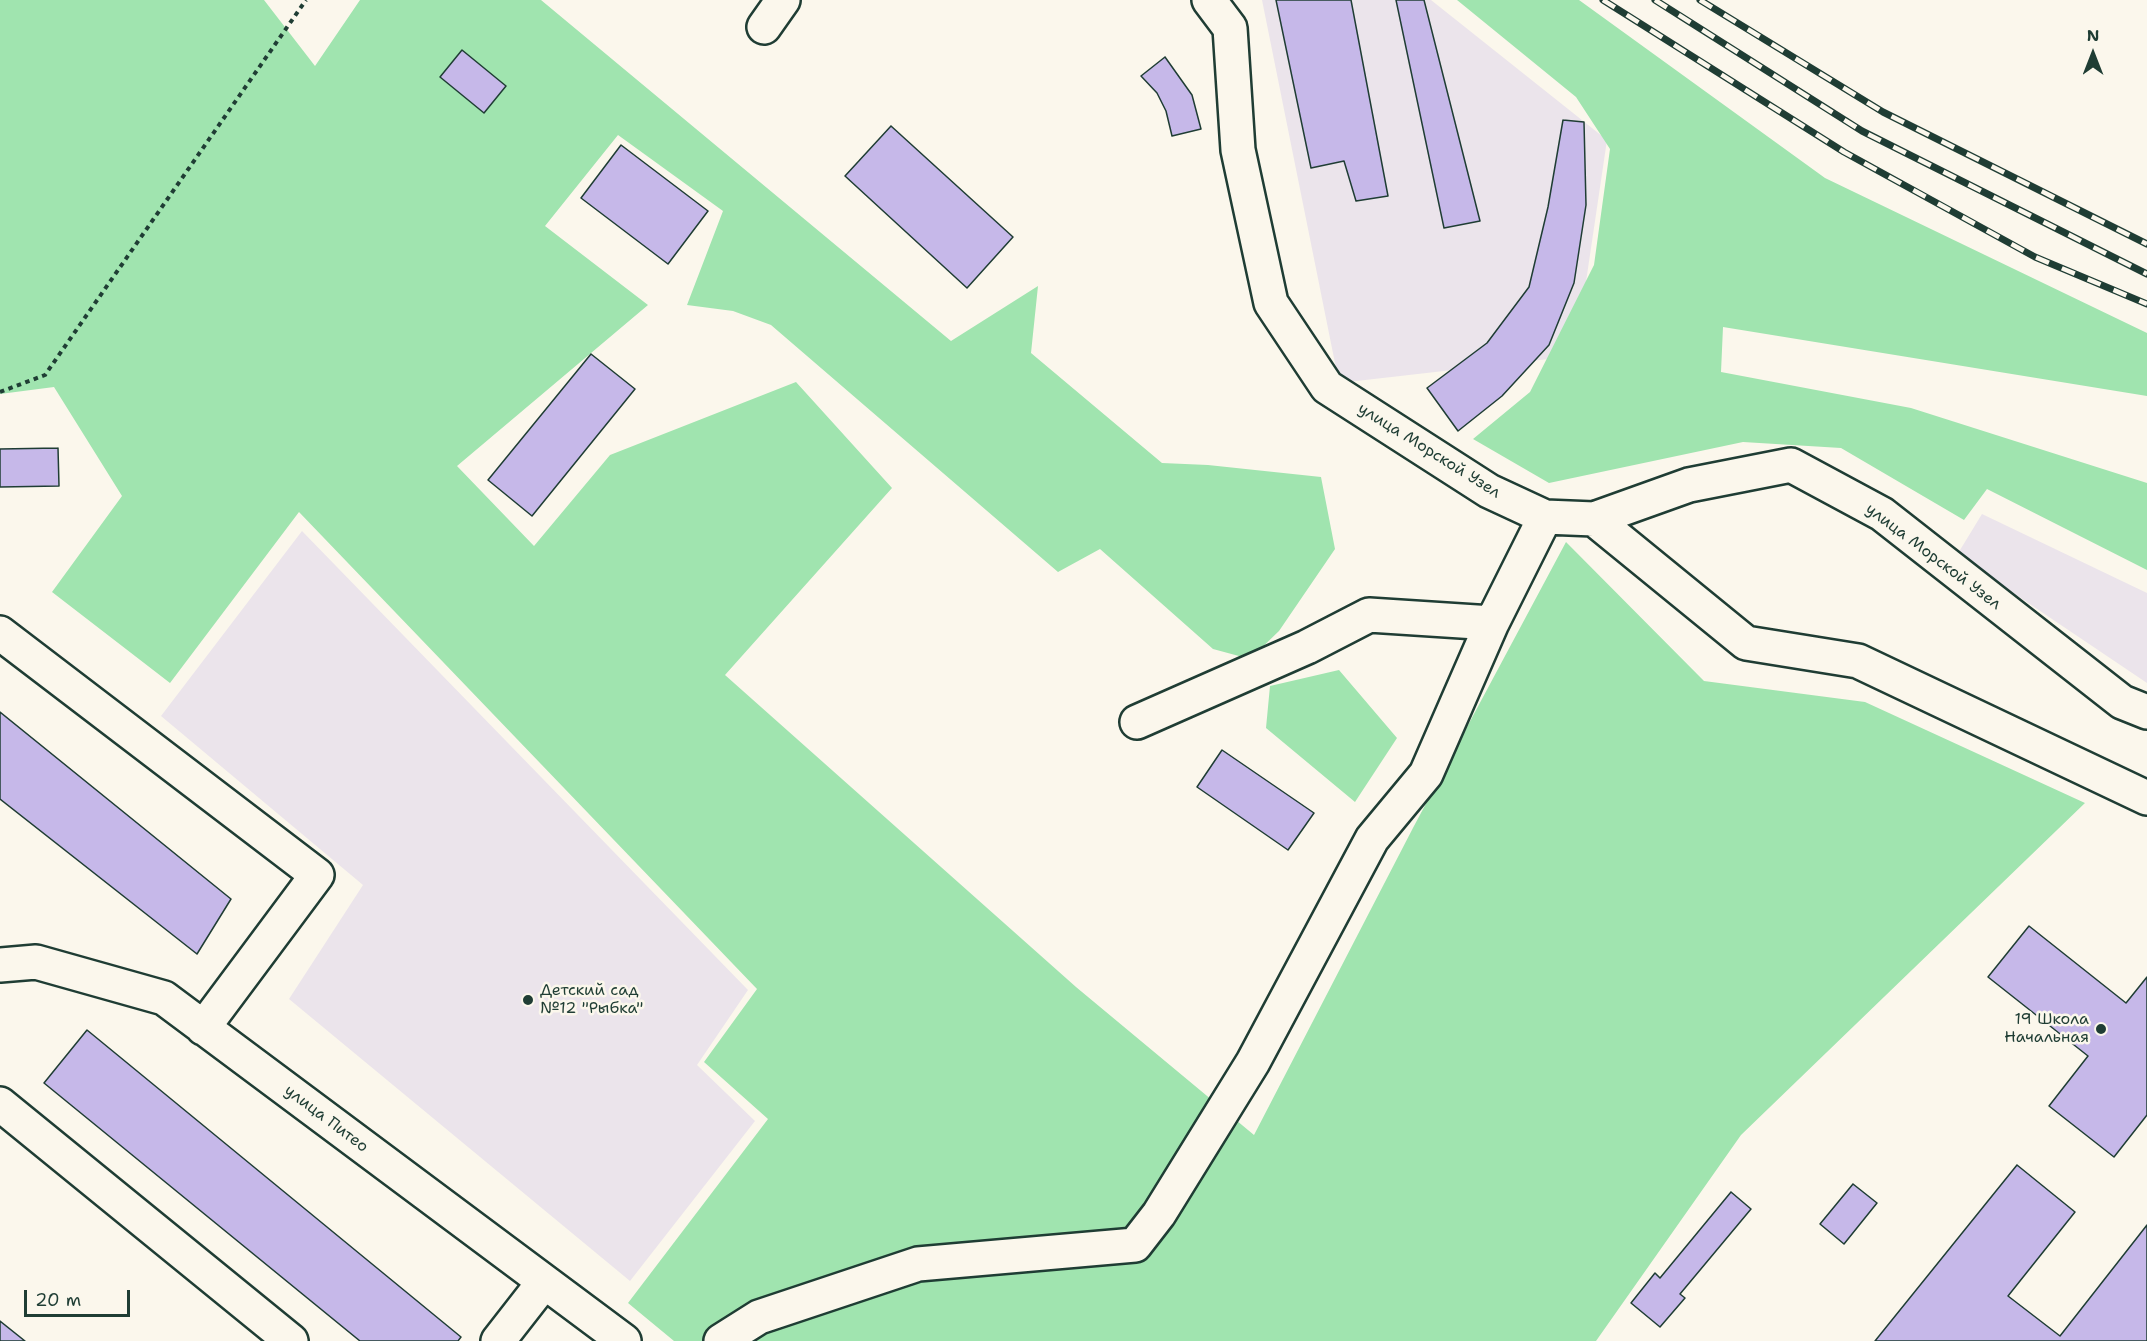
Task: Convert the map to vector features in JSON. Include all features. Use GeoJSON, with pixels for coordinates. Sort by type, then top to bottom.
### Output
{"type":"FeatureCollection","features":[{"type":"Feature","properties":{"kind":"street"},"geometry":{"type":"LineString","coordinates":[[764,27],[783,0]]}},
{"type":"Feature","properties":{"kind":"street","name":"улица Морской Узел"},"geometry":{"type":"LineString","coordinates":[[1209,0],[1230,28],[1238,150],[1272,303],[1327,387],[1489,491],[1545,517],[1594,519],[1689,485],[1791,465],[1882,514],[2122,702],[2147,712]]}},
{"type":"Feature","properties":{"kind":"street"},"geometry":{"type":"LineString","coordinates":[[721,1341],[759,1317],[918,1264],[1135,1245],[1159,1214],[1253,1062],[1372,839],[1426,774],[1492,623],[1545,517]]}},
{"type":"Feature","properties":{"kind":"street"},"geometry":{"type":"LineString","coordinates":[[1594,519],[1746,643],[1858,661],[2147,798]]}},
{"type":"Feature","properties":{"kind":"street"},"geometry":{"type":"LineString","coordinates":[[1137,722],[1307,647],[1369,615],[1492,623]]}},
{"type":"Feature","properties":{"kind":"street"},"geometry":{"type":"LineString","coordinates":[[0,633],[317,876],[203,1028]]}},
{"type":"Feature","properties":{"kind":"street","name":"улица Питео"},"geometry":{"type":"LineString","coordinates":[[0,965],[36,962],[164,998],[624,1341]]}},
{"type":"Feature","properties":{"kind":"street"},"geometry":{"type":"LineString","coordinates":[[0,1104],[291,1341]]}},
{"type":"Feature","properties":{"kind":"street"},"geometry":{"type":"LineString","coordinates":[[498,1341],[544,1282]]}},
{"type":"Feature","properties":{"kind":"path"},"geometry":{"type":"LineString","coordinates":[[0,392],[45,375],[306,0]]}},
{"type":"Feature","properties":{"kind":"shaded area"},"geometry":{"type":"Polygon","coordinates":[[[1262,0],[1431,0],[1607,140],[1575,356],[1339,383],[1262,0]]]}},
{"type":"Feature","properties":{"kind":"shaded area"},"geometry":{"type":"Polygon","coordinates":[[[1982,514],[2147,593],[2147,683],[1957,555],[1982,514]]]}},
{"type":"Feature","properties":{"kind":"shaded area"},"geometry":{"type":"Polygon","coordinates":[[[302,531],[748,990],[697,1065],[755,1121],[630,1281],[289,999],[363,885],[161,716],[302,531]]]}},
{"type":"Feature","properties":{"kind":"green space"},"geometry":{"type":"Polygon","coordinates":[[[0,0],[264,0],[315,66],[360,0],[541,0],[951,341],[1038,286],[1031,353],[1162,463],[1208,465],[1321,477],[1335,549],[1279,631],[1250,659],[1213,649],[1100,549],[1058,572],[771,325],[733,311],[687,305],[723,211],[618,135],[545,226],[648,305],[457,466],[534,546],[610,455],[796,382],[892,488],[725,675],[1076,987],[1254,1135],[1414,826],[1566,542],[1704,681],[1865,702],[2085,803],[1741,1135],[1596,1341],[674,1341],[628,1303],[768,1119],[704,1062],[757,989],[299,512],[170,683],[52,592],[122,496],[54,387],[0,394],[0,0]]]}},
{"type":"Feature","properties":{"kind":"green space"},"geometry":{"type":"Polygon","coordinates":[[[1457,0],[1579,0],[1825,178],[2147,333],[2147,396],[1723,327],[1721,372],[1911,408],[2147,483],[2147,570],[1987,489],[1964,520],[1841,448],[1743,442],[1549,483],[1473,439],[1530,392],[1594,265],[1610,149],[1576,97],[1457,0]]]}},
{"type":"Feature","properties":{"kind":"green space"},"geometry":{"type":"Polygon","coordinates":[[[1339,670],[1397,738],[1355,802],[1266,728],[1270,686],[1339,670]]]}},
{"type":"Feature","properties":{"kind":"building"},"geometry":{"type":"Polygon","coordinates":[[[1276,0],[1351,0],[1388,196],[1356,201],[1344,161],[1311,168],[1276,0]]]}},
{"type":"Feature","properties":{"kind":"building"},"geometry":{"type":"Polygon","coordinates":[[[1396,0],[1424,0],[1480,221],[1444,228],[1396,0]]]}},
{"type":"Feature","properties":{"kind":"building"},"geometry":{"type":"Polygon","coordinates":[[[462,50],[506,86],[484,113],[440,77],[462,50]]]}},
{"type":"Feature","properties":{"kind":"building"},"geometry":{"type":"Polygon","coordinates":[[[1165,57],[1192,95],[1201,129],[1172,136],[1166,111],[1157,93],[1141,76],[1165,57]]]}},
{"type":"Feature","properties":{"kind":"building"},"geometry":{"type":"Polygon","coordinates":[[[1563,120],[1584,122],[1586,205],[1574,283],[1549,345],[1502,396],[1458,431],[1427,388],[1487,343],[1529,287],[1548,207],[1563,120]]]}},
{"type":"Feature","properties":{"kind":"building"},"geometry":{"type":"Polygon","coordinates":[[[891,126],[1013,237],[967,288],[845,176],[891,126]]]}},
{"type":"Feature","properties":{"kind":"building"},"geometry":{"type":"Polygon","coordinates":[[[621,145],[708,211],[668,264],[581,198],[621,145]]]}},
{"type":"Feature","properties":{"kind":"building"},"geometry":{"type":"Polygon","coordinates":[[[591,354],[635,389],[532,516],[488,480],[591,354]]]}},
{"type":"Feature","properties":{"kind":"building"},"geometry":{"type":"Polygon","coordinates":[[[58,448],[59,486],[0,487],[0,449],[58,448]]]}},
{"type":"Feature","properties":{"kind":"building"},"geometry":{"type":"Polygon","coordinates":[[[0,712],[231,899],[197,954],[0,799],[0,712]]]}},
{"type":"Feature","properties":{"kind":"building"},"geometry":{"type":"Polygon","coordinates":[[[1222,750],[1314,813],[1288,850],[1197,787],[1222,750]]]}},
{"type":"Feature","properties":{"kind":"building","name":"19 Школа Начальная"},"geometry":{"type":"Polygon","coordinates":[[[2029,926],[2126,1003],[2147,977],[2147,1115],[2114,1157],[2049,1106],[2088,1056],[1988,977],[2029,926]]]}},
{"type":"Feature","properties":{"kind":"building"},"geometry":{"type":"Polygon","coordinates":[[[87,1030],[461,1337],[458,1341],[360,1341],[44,1083],[87,1030]]]}},
{"type":"Feature","properties":{"kind":"building"},"geometry":{"type":"Polygon","coordinates":[[[2017,1165],[2075,1212],[2008,1296],[2060,1336],[2147,1225],[2147,1341],[1875,1341],[2017,1165]]]}},
{"type":"Feature","properties":{"kind":"building"},"geometry":{"type":"Polygon","coordinates":[[[1853,1184],[1877,1203],[1844,1244],[1820,1224],[1853,1184]]]}},
{"type":"Feature","properties":{"kind":"building"},"geometry":{"type":"Polygon","coordinates":[[[1731,1192],[1751,1209],[1680,1294],[1685,1298],[1660,1327],[1631,1303],[1655,1273],[1660,1278],[1731,1192]]]}},
{"type":"Feature","properties":{"kind":"building"},"geometry":{"type":"Polygon","coordinates":[[[0,1321],[25,1341],[0,1341],[0,1321]]]}},
{"type":"Feature","properties":{"kind":"railway"},"geometry":{"type":"LineString","coordinates":[[1603,0],[1844,152],[2035,257],[2147,304]]}},
{"type":"Feature","properties":{"kind":"railway"},"geometry":{"type":"LineString","coordinates":[[1655,0],[1862,131],[2147,274]]}},
{"type":"Feature","properties":{"kind":"railway"},"geometry":{"type":"LineString","coordinates":[[1700,0],[1883,112],[2147,244]]}},
{"type":"Feature","properties":{"kind":"place","name":"Детский сад №12 \"Рыбка\""},"geometry":{"type":"Point","coordinates":[528,1000]}},
{"type":"Feature","properties":{"kind":"place","name":"19 Школа Начальная"},"geometry":{"type":"Point","coordinates":[2101,1029]}}]}
